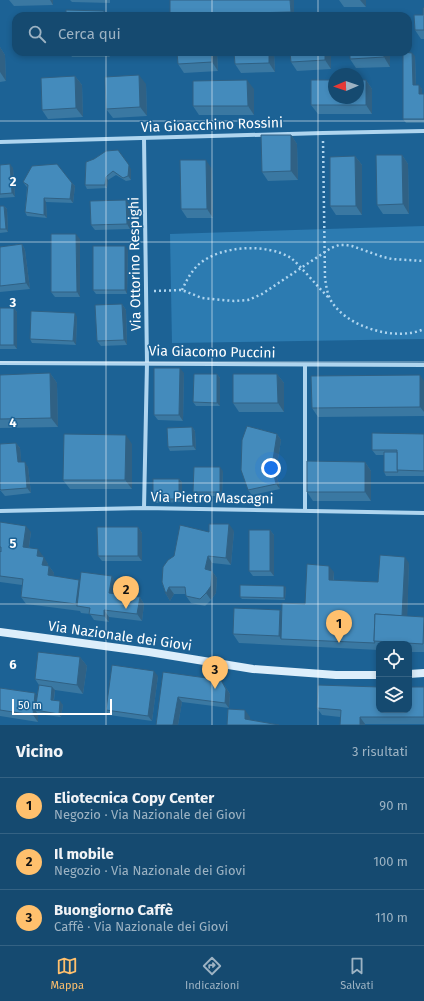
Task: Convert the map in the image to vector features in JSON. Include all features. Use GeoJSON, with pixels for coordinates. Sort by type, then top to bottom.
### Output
{"type":"FeatureCollection","features":[{"type":"Feature","properties":{"kind":"main road","name":"Via Nazionale dei Giovi"},"geometry":{"type":"LineString","coordinates":[[0,632],[149,652],[253,669],[336,675],[376,675]]}},
{"type":"Feature","properties":{"kind":"main road"},"geometry":{"type":"LineString","coordinates":[[412,674],[424,673]]}},
{"type":"Feature","properties":{"kind":"street","name":"Via Gioacchino Rossini"},"geometry":{"type":"LineString","coordinates":[[0,142],[424,131]]}},
{"type":"Feature","properties":{"kind":"street","name":"Via Ottorino Respighi"},"geometry":{"type":"LineString","coordinates":[[144,138],[147,291],[144,508]]}},
{"type":"Feature","properties":{"kind":"street","name":"Via Giacomo Puccini"},"geometry":{"type":"LineString","coordinates":[[0,363],[424,365]]}},
{"type":"Feature","properties":{"kind":"street"},"geometry":{"type":"LineString","coordinates":[[305,365],[305,510]]}},
{"type":"Feature","properties":{"kind":"street","name":"Via Pietro Mascagni"},"geometry":{"type":"LineString","coordinates":[[0,511],[144,508],[424,512]]}},
{"type":"Feature","properties":{"kind":"path"},"geometry":{"type":"LineString","coordinates":[[322,133],[325,278],[326,289],[331,300]]}},
{"type":"Feature","properties":{"kind":"path"},"geometry":{"type":"LineString","coordinates":[[147,291],[182,290],[202,298],[234,301],[248,300],[262,294],[330,248],[339,245],[352,246],[392,259],[424,261]]}},
{"type":"Feature","properties":{"kind":"path"},"geometry":{"type":"LineString","coordinates":[[182,290],[186,280],[199,264],[212,256],[228,251],[246,249],[279,252],[292,259],[339,310],[353,321],[380,332],[408,333],[424,329]]}},
{"type":"Feature","properties":{"kind":"shaded area"},"geometry":{"type":"Polygon","coordinates":[[[424,226],[424,339],[172,343],[170,234],[424,226]]]}},
{"type":"Feature","properties":{"kind":"building"},"geometry":{"type":"Polygon","coordinates":[[[170,0],[290,0],[291,12],[170,12],[170,0]]]}},
{"type":"Feature","properties":{"kind":"building"},"geometry":{"type":"Polygon","coordinates":[[[424,7],[424,30],[415,30],[414,15],[423,15],[424,7]]]}},
{"type":"Feature","properties":{"kind":"building"},"geometry":{"type":"Polygon","coordinates":[[[66,10],[104,11],[104,12],[66,12],[66,10]]]}},
{"type":"Feature","properties":{"kind":"building"},"geometry":{"type":"Polygon","coordinates":[[[412,53],[413,85],[419,85],[419,94],[424,94],[424,119],[403,119],[403,56],[412,56],[412,53]]]}},
{"type":"Feature","properties":{"kind":"building"},"geometry":{"type":"Polygon","coordinates":[[[177,56],[211,56],[212,62],[178,64],[177,56]]]}},
{"type":"Feature","properties":{"kind":"building"},"geometry":{"type":"Polygon","coordinates":[[[234,56],[269,56],[269,63],[235,64],[234,56]]]}},
{"type":"Feature","properties":{"kind":"building"},"geometry":{"type":"Polygon","coordinates":[[[290,56],[325,56],[325,60],[291,62],[290,56]]]}},
{"type":"Feature","properties":{"kind":"building"},"geometry":{"type":"Polygon","coordinates":[[[350,56],[384,56],[384,57],[350,59],[350,56]]]}},
{"type":"Feature","properties":{"kind":"building"},"geometry":{"type":"Polygon","coordinates":[[[139,75],[140,107],[106,109],[105,77],[139,75]]]}},
{"type":"Feature","properties":{"kind":"building"},"geometry":{"type":"Polygon","coordinates":[[[75,76],[76,108],[42,110],[41,78],[75,76]]]}},
{"type":"Feature","properties":{"kind":"building"},"geometry":{"type":"Polygon","coordinates":[[[247,80],[248,106],[193,106],[193,81],[247,80]]]}},
{"type":"Feature","properties":{"kind":"building"},"geometry":{"type":"Polygon","coordinates":[[[311,80],[328,80],[328,104],[364,104],[364,80],[366,80],[366,105],[311,105],[311,80]]]}},
{"type":"Feature","properties":{"kind":"building"},"geometry":{"type":"Polygon","coordinates":[[[261,135],[291,135],[291,171],[262,172],[261,135]]]}},
{"type":"Feature","properties":{"kind":"building"},"geometry":{"type":"Polygon","coordinates":[[[118,150],[129,165],[128,176],[123,178],[113,171],[106,177],[105,185],[85,185],[86,162],[94,159],[106,151],[118,150]]]}},
{"type":"Feature","properties":{"kind":"building"},"geometry":{"type":"Polygon","coordinates":[[[376,155],[402,155],[403,204],[377,205],[376,155]]]}},
{"type":"Feature","properties":{"kind":"building"},"geometry":{"type":"Polygon","coordinates":[[[355,156],[356,206],[330,206],[330,157],[355,156]]]}},
{"type":"Feature","properties":{"kind":"building"},"geometry":{"type":"Polygon","coordinates":[[[180,160],[206,160],[207,209],[181,209],[180,160]]]}},
{"type":"Feature","properties":{"kind":"building"},"geometry":{"type":"Polygon","coordinates":[[[10,164],[12,193],[0,194],[0,165],[10,164]]]}},
{"type":"Feature","properties":{"kind":"building"},"geometry":{"type":"Polygon","coordinates":[[[57,164],[72,183],[70,199],[44,198],[44,215],[25,212],[28,185],[23,182],[32,166],[57,164]]]}},
{"type":"Feature","properties":{"kind":"building"},"geometry":{"type":"Polygon","coordinates":[[[126,200],[127,224],[91,225],[90,201],[126,200]]]}},
{"type":"Feature","properties":{"kind":"building"},"geometry":{"type":"Polygon","coordinates":[[[0,206],[4,206],[6,229],[0,229],[0,206]]]}},
{"type":"Feature","properties":{"kind":"building"},"geometry":{"type":"Polygon","coordinates":[[[51,234],[76,234],[77,292],[51,292],[51,234]]]}},
{"type":"Feature","properties":{"kind":"building"},"geometry":{"type":"Polygon","coordinates":[[[22,244],[26,283],[0,286],[0,247],[22,244]]]}},
{"type":"Feature","properties":{"kind":"building"},"geometry":{"type":"Polygon","coordinates":[[[93,246],[125,246],[125,290],[93,290],[93,246]]]}},
{"type":"Feature","properties":{"kind":"building"},"geometry":{"type":"Polygon","coordinates":[[[122,304],[124,340],[97,341],[95,305],[122,304]]]}},
{"type":"Feature","properties":{"kind":"building"},"geometry":{"type":"Polygon","coordinates":[[[0,308],[14,308],[14,345],[0,345],[0,308]]]}},
{"type":"Feature","properties":{"kind":"building"},"geometry":{"type":"Polygon","coordinates":[[[31,311],[75,313],[73,341],[30,339],[31,311]]]}},
{"type":"Feature","properties":{"kind":"building"},"geometry":{"type":"Polygon","coordinates":[[[154,368],[180,368],[179,415],[154,415],[154,368]]]}},
{"type":"Feature","properties":{"kind":"building"},"geometry":{"type":"Polygon","coordinates":[[[50,373],[51,418],[0,419],[0,375],[50,373]]]}},
{"type":"Feature","properties":{"kind":"building"},"geometry":{"type":"Polygon","coordinates":[[[194,374],[217,374],[217,403],[193,402],[194,374]]]}},
{"type":"Feature","properties":{"kind":"building"},"geometry":{"type":"Polygon","coordinates":[[[233,374],[277,374],[278,403],[233,403],[233,374]]]}},
{"type":"Feature","properties":{"kind":"building"},"geometry":{"type":"Polygon","coordinates":[[[420,375],[420,407],[312,408],[311,376],[420,375]]]}},
{"type":"Feature","properties":{"kind":"building"},"geometry":{"type":"Polygon","coordinates":[[[247,426],[277,434],[272,466],[276,484],[248,490],[241,470],[242,440],[247,426]]]}},
{"type":"Feature","properties":{"kind":"building"},"geometry":{"type":"Polygon","coordinates":[[[192,427],[193,446],[168,447],[167,428],[192,427]]]}},
{"type":"Feature","properties":{"kind":"building"},"geometry":{"type":"Polygon","coordinates":[[[372,433],[424,434],[424,471],[397,470],[397,450],[372,450],[372,433]]]}},
{"type":"Feature","properties":{"kind":"building"},"geometry":{"type":"Polygon","coordinates":[[[64,434],[126,435],[125,480],[63,480],[64,434]]]}},
{"type":"Feature","properties":{"kind":"building"},"geometry":{"type":"Polygon","coordinates":[[[16,443],[18,462],[25,462],[27,488],[1,490],[0,444],[16,443]]]}},
{"type":"Feature","properties":{"kind":"building"},"geometry":{"type":"Polygon","coordinates":[[[384,452],[397,452],[398,472],[384,472],[384,452]]]}},
{"type":"Feature","properties":{"kind":"building"},"geometry":{"type":"Polygon","coordinates":[[[307,461],[365,462],[365,492],[307,492],[307,461]]]}},
{"type":"Feature","properties":{"kind":"building"},"geometry":{"type":"Polygon","coordinates":[[[194,467],[220,467],[220,492],[193,492],[194,467]]]}},
{"type":"Feature","properties":{"kind":"building"},"geometry":{"type":"Polygon","coordinates":[[[153,479],[179,479],[179,499],[153,499],[153,479]]]}},
{"type":"Feature","properties":{"kind":"building"},"geometry":{"type":"Polygon","coordinates":[[[0,522],[26,526],[23,547],[38,549],[37,556],[44,557],[42,565],[49,566],[48,575],[79,580],[76,604],[21,597],[23,579],[0,576],[0,522]]]}},
{"type":"Feature","properties":{"kind":"building"},"geometry":{"type":"Polygon","coordinates":[[[209,524],[229,524],[226,558],[208,556],[205,569],[212,571],[211,586],[200,599],[186,596],[185,587],[169,587],[166,594],[162,582],[163,567],[168,560],[174,556],[180,525],[209,532],[209,524]]]}},
{"type":"Feature","properties":{"kind":"building"},"geometry":{"type":"Polygon","coordinates":[[[97,527],[138,527],[138,556],[98,556],[97,527]]]}},
{"type":"Feature","properties":{"kind":"building"},"geometry":{"type":"Polygon","coordinates":[[[249,530],[270,530],[270,571],[249,571],[249,530]]]}},
{"type":"Feature","properties":{"kind":"building"},"geometry":{"type":"Polygon","coordinates":[[[380,555],[405,557],[402,616],[375,614],[375,643],[281,639],[282,603],[305,604],[307,564],[329,566],[329,580],[378,582],[380,555]]]}},
{"type":"Feature","properties":{"kind":"building"},"geometry":{"type":"Polygon","coordinates":[[[81,572],[112,576],[109,593],[140,597],[137,614],[104,610],[104,616],[89,614],[90,608],[77,606],[81,572]]]}},
{"type":"Feature","properties":{"kind":"building"},"geometry":{"type":"Polygon","coordinates":[[[240,585],[284,586],[284,598],[240,597],[240,585]]]}},
{"type":"Feature","properties":{"kind":"building"},"geometry":{"type":"Polygon","coordinates":[[[234,608],[280,610],[279,636],[233,634],[234,608]]]}},
{"type":"Feature","properties":{"kind":"building"},"geometry":{"type":"Polygon","coordinates":[[[375,614],[424,617],[423,644],[412,643],[412,641],[374,641],[375,614]]]}},
{"type":"Feature","properties":{"kind":"building"},"geometry":{"type":"Polygon","coordinates":[[[38,652],[80,657],[77,685],[35,679],[38,652]]]}},
{"type":"Feature","properties":{"kind":"building"},"geometry":{"type":"Polygon","coordinates":[[[112,665],[154,671],[148,716],[106,710],[112,665]]]}},
{"type":"Feature","properties":{"kind":"building"},"geometry":{"type":"Polygon","coordinates":[[[163,672],[221,680],[226,689],[225,703],[178,697],[173,725],[156,725],[163,672]]]}},
{"type":"Feature","properties":{"kind":"building"},"geometry":{"type":"Polygon","coordinates":[[[39,685],[52,687],[51,700],[60,701],[59,714],[35,710],[39,685]]]}},
{"type":"Feature","properties":{"kind":"building"},"geometry":{"type":"Polygon","coordinates":[[[318,685],[376,687],[376,713],[412,713],[412,687],[424,687],[424,717],[360,717],[360,725],[340,725],[341,710],[317,708],[318,685]]]}},
{"type":"Feature","properties":{"kind":"building"},"geometry":{"type":"Polygon","coordinates":[[[0,688],[35,693],[33,715],[0,710],[0,688]]]}},
{"type":"Feature","properties":{"kind":"building"},"geometry":{"type":"Polygon","coordinates":[[[228,709],[245,710],[245,719],[279,725],[227,725],[228,709]]]}},
{"type":"Feature","properties":{"kind":"place","name":"Il mobile"},"geometry":{"type":"Point","coordinates":[126,609]}},
{"type":"Feature","properties":{"kind":"place","name":"Eliotecnica Copy Center"},"geometry":{"type":"Point","coordinates":[339,643]}},
{"type":"Feature","properties":{"kind":"place","name":"Buongiorno Caffè"},"geometry":{"type":"Point","coordinates":[215,689]}}]}
